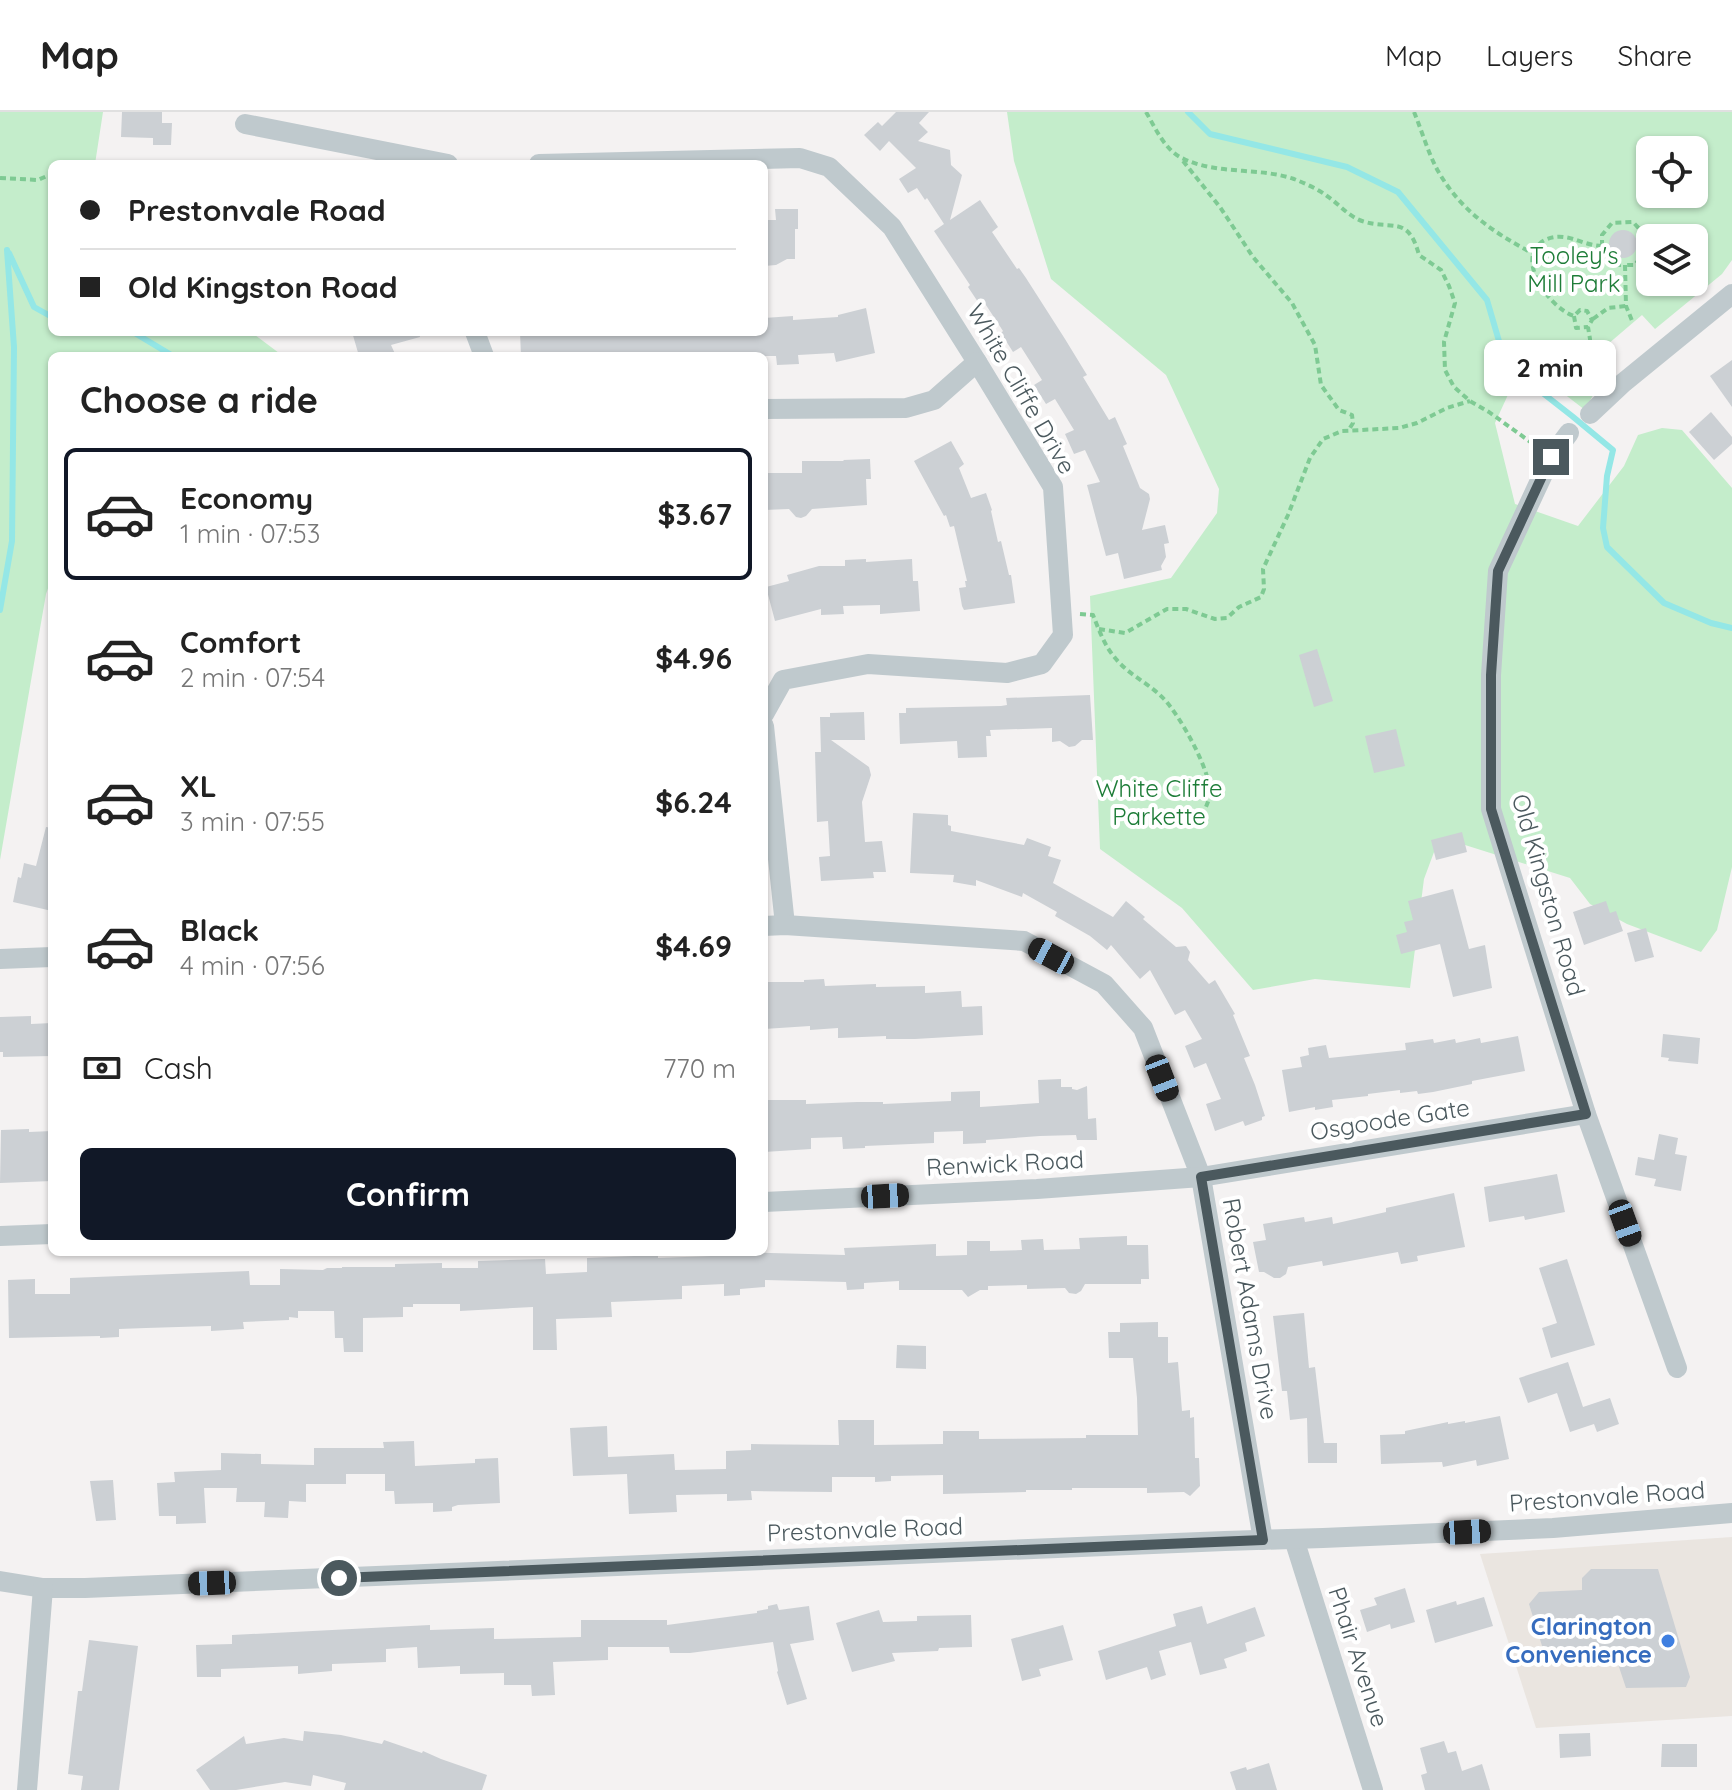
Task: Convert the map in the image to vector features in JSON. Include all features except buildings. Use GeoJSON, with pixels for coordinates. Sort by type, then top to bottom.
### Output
{"type":"FeatureCollection","features":[{"type":"Feature","properties":{"kind":"street"},"geometry":{"type":"LineString","coordinates":[[245,124],[428,160]]}},
{"type":"Feature","properties":{"kind":"street","name":"White Cliffe Drive"},"geometry":{"type":"LineString","coordinates":[[713,160],[800,158],[829,167],[892,227],[1053,487],[1063,635],[1042,664],[1007,673],[868,664],[783,680],[768,707]]}},
{"type":"Feature","properties":{"kind":"street"},"geometry":{"type":"LineString","coordinates":[[1590,414],[1732,294]]}},
{"type":"Feature","properties":{"kind":"street"},"geometry":{"type":"LineString","coordinates":[[768,409],[906,408],[934,400],[977,362]]}},
{"type":"Feature","properties":{"kind":"street","name":"Old Kingston Road"},"geometry":{"type":"LineString","coordinates":[[1569,433],[1551,457],[1498,571],[1491,675],[1491,809],[1586,1114],[1677,1368]]}},
{"type":"Feature","properties":{"kind":"street"},"geometry":{"type":"LineString","coordinates":[[768,806],[774,925]]}},
{"type":"Feature","properties":{"kind":"street","name":"Robert Adams Drive"},"geometry":{"type":"LineString","coordinates":[[774,925],[1024,941],[1104,984],[1143,1028],[1201,1177],[1263,1540]]}},
{"type":"Feature","properties":{"kind":"street"},"geometry":{"type":"LineString","coordinates":[[0,959],[48,957]]}},
{"type":"Feature","properties":{"kind":"street","name":"Osgoode Gate"},"geometry":{"type":"LineString","coordinates":[[1201,1177],[1586,1114]]}},
{"type":"Feature","properties":{"kind":"street","name":"Renwick Road"},"geometry":{"type":"LineString","coordinates":[[768,1202],[1037,1189],[1201,1177]]}},
{"type":"Feature","properties":{"kind":"street"},"geometry":{"type":"LineString","coordinates":[[0,1236],[48,1234]]}},
{"type":"Feature","properties":{"kind":"street","name":"Prestonvale Road"},"geometry":{"type":"LineString","coordinates":[[0,1581],[43,1588],[101,1588],[1553,1528],[1732,1513]]}},
{"type":"Feature","properties":{"kind":"street","name":"Phair Avenue"},"geometry":{"type":"LineString","coordinates":[[1294,1539],[1373,1790]]}},
{"type":"Feature","properties":{"kind":"street"},"geometry":{"type":"LineString","coordinates":[[27,1790],[43,1588]]}},
{"type":"Feature","properties":{"kind":"path"},"geometry":{"type":"LineString","coordinates":[[1146,112],[1163,142],[1182,159],[1220,207],[1253,257],[1292,303],[1315,345],[1321,385],[1339,410],[1352,415],[1353,423],[1348,431]]}},
{"type":"Feature","properties":{"kind":"path"},"geometry":{"type":"LineString","coordinates":[[1414,112],[1438,170],[1467,210],[1496,234],[1532,253]]}},
{"type":"Feature","properties":{"kind":"path"},"geometry":{"type":"LineString","coordinates":[[1182,159],[1294,179],[1327,195],[1347,213],[1363,221],[1397,225],[1410,232],[1419,255],[1441,270],[1455,303],[1444,342],[1445,370],[1454,387],[1551,457]]}},
{"type":"Feature","properties":{"kind":"path"},"geometry":{"type":"LineString","coordinates":[[0,178],[38,180],[48,175]]}},
{"type":"Feature","properties":{"kind":"path"},"geometry":{"type":"LineString","coordinates":[[1633,222],[1644,234],[1645,251],[1635,265],[1616,265],[1603,254],[1602,246],[1602,235],[1612,223],[1633,222]]}},
{"type":"Feature","properties":{"kind":"path"},"geometry":{"type":"LineString","coordinates":[[1574,316],[1566,314],[1548,297],[1535,275],[1532,253],[1549,238],[1562,236],[1591,246],[1602,246]]}},
{"type":"Feature","properties":{"kind":"path"},"geometry":{"type":"LineString","coordinates":[[1625,265],[1626,306],[1633,323]]}},
{"type":"Feature","properties":{"kind":"path"},"geometry":{"type":"LineString","coordinates":[[1623,383],[1600,355],[1591,357],[1588,327],[1608,308],[1626,306]]}},
{"type":"Feature","properties":{"kind":"path"},"geometry":{"type":"LineString","coordinates":[[1574,316],[1580,310],[1587,311],[1592,320]]}},
{"type":"Feature","properties":{"kind":"path"},"geometry":{"type":"LineString","coordinates":[[1574,316],[1576,328],[1588,327]]}},
{"type":"Feature","properties":{"kind":"path"},"geometry":{"type":"LineString","coordinates":[[1099,629],[1125,633],[1167,609],[1186,609],[1215,619],[1227,618],[1239,607],[1261,597],[1264,589],[1263,569],[1310,458],[1323,439],[1342,431],[1399,428],[1470,401]]}},
{"type":"Feature","properties":{"kind":"path"},"geometry":{"type":"LineString","coordinates":[[1062,612],[1093,615],[1116,659],[1162,696],[1175,712],[1206,774],[1210,792],[1204,811],[1191,815]]}},
{"type":"Feature","properties":{"kind":"shaded area"},"geometry":{"type":"Polygon","coordinates":[[[1732,1537],[1732,1716],[1536,1728],[1480,1554],[1732,1537]]]}},
{"type":"Feature","properties":{"kind":"green space"},"geometry":{"type":"Polygon","coordinates":[[[0,112],[103,112],[96,160],[48,160],[48,336],[256,336],[278,352],[48,352],[48,588],[0,860],[0,112]]]}},
{"type":"Feature","properties":{"kind":"green space"},"geometry":{"type":"Polygon","coordinates":[[[1007,112],[1732,112],[1732,260],[1722,274],[1708,285],[1708,224],[1636,224],[1636,296],[1695,296],[1655,329],[1642,315],[1594,356],[1606,371],[1585,410],[1537,373],[1511,348],[1518,373],[1495,423],[1515,504],[1578,526],[1624,466],[1638,435],[1662,428],[1682,430],[1732,488],[1732,867],[1717,930],[1701,952],[1627,924],[1590,904],[1570,878],[1446,839],[1437,844],[1424,879],[1410,988],[1315,979],[1253,990],[1182,908],[1100,849],[1090,596],[1171,578],[1217,513],[1219,489],[1166,375],[1051,279],[1014,161],[1007,112]]]}},
{"type":"Feature","properties":{"kind":"waterway"},"geometry":{"type":"LineString","coordinates":[[1188,112],[1210,134],[1347,167],[1398,192],[1487,300],[1501,348],[1526,380],[1613,450],[1607,476],[1603,528],[1607,547],[1664,603],[1711,623],[1732,628]]}},
{"type":"Feature","properties":{"kind":"waterway"},"geometry":{"type":"LineString","coordinates":[[0,610],[12,541],[14,347],[7,250]]}},
{"type":"Feature","properties":{"kind":"waterway"},"geometry":{"type":"LineString","coordinates":[[9,253],[34,307],[48,315]]}},
{"type":"Feature","properties":{"kind":"waterway"},"geometry":{"type":"LineString","coordinates":[[140,336],[166,352]]}},
{"type":"Feature","properties":{"kind":"place","name":"Clarington Convenience"},"geometry":{"type":"Point","coordinates":[1668,1641]}},
{"type":"Feature","properties":{"kind":"route"},"geometry":{"type":"LineString","coordinates":[[339,1578],[1263,1540],[1201,1177],[1586,1114],[1491,809],[1491,675],[1498,571],[1551,457]]}},
{"type":"Feature","properties":{"kind":"park label","name":"Tooley's Mill Park"},"geometry":{"type":"Point","coordinates":[1574,270]}},
{"type":"Feature","properties":{"kind":"park label","name":"White Cliffe Parkette"},"geometry":{"type":"Point","coordinates":[1159,803]}}]}
